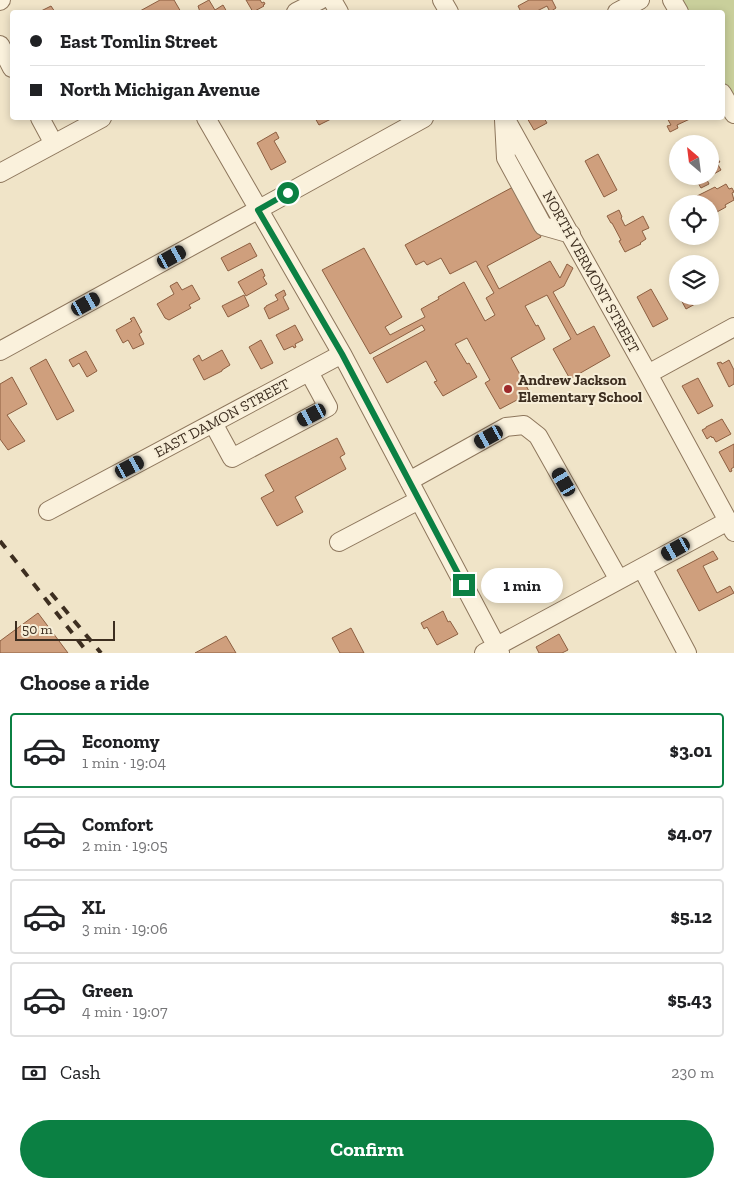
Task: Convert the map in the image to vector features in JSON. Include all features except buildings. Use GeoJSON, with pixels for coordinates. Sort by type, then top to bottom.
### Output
{"type":"FeatureCollection","features":[{"type":"Feature","properties":{"kind":"street"},"geometry":{"type":"LineString","coordinates":[[300,10],[320,0]]}},
{"type":"Feature","properties":{"kind":"street"},"geometry":{"type":"LineString","coordinates":[[621,10],[640,0]]}},
{"type":"Feature","properties":{"kind":"street"},"geometry":{"type":"LineString","coordinates":[[0,45],[10,64]]}},
{"type":"Feature","properties":{"kind":"street"},"geometry":{"type":"LineString","coordinates":[[725,98],[734,114]]}},
{"type":"Feature","properties":{"kind":"street"},"geometry":{"type":"LineString","coordinates":[[41,120],[54,144]]}},
{"type":"Feature","properties":{"kind":"street"},"geometry":{"type":"LineString","coordinates":[[0,172],[98,120]]}},
{"type":"Feature","properties":{"kind":"street"},"geometry":{"type":"LineString","coordinates":[[207,120],[342,354],[419,500],[494,651],[619,580],[731,526]]}},
{"type":"Feature","properties":{"kind":"street"},"geometry":{"type":"LineString","coordinates":[[0,351],[258,210],[401,123],[415,120]]}},
{"type":"Feature","properties":{"kind":"street","name":"NORTH VERMONT STREET"},"geometry":{"type":"LineString","coordinates":[[506,120],[731,526]]}},
{"type":"Feature","properties":{"kind":"street"},"geometry":{"type":"LineString","coordinates":[[648,374],[734,327]]}},
{"type":"Feature","properties":{"kind":"street","name":"EAST DAMON STREET"},"geometry":{"type":"LineString","coordinates":[[48,511],[342,354]]}},
{"type":"Feature","properties":{"kind":"street"},"geometry":{"type":"LineString","coordinates":[[213,423],[232,458],[328,407],[309,372]]}},
{"type":"Feature","properties":{"kind":"street"},"geometry":{"type":"LineString","coordinates":[[409,481],[506,427],[524,425],[538,436],[619,580]]}},
{"type":"Feature","properties":{"kind":"street"},"geometry":{"type":"LineString","coordinates":[[339,542],[419,500]]}},
{"type":"Feature","properties":{"kind":"street"},"geometry":{"type":"LineString","coordinates":[[642,568],[687,653]]}},
{"type":"Feature","properties":{"kind":"green space"},"geometry":{"type":"Polygon","coordinates":[[[678,0],[734,0],[734,102],[725,85],[725,10],[684,10],[678,0]]]}},
{"type":"Feature","properties":{"kind":"railway"},"geometry":{"type":"LineString","coordinates":[[0,541],[88,653]]}},
{"type":"Feature","properties":{"kind":"railway"},"geometry":{"type":"LineString","coordinates":[[51,593],[101,653]]}},
{"type":"Feature","properties":{"kind":"place","name":"Andrew Jackson Elementary School"},"geometry":{"type":"Point","coordinates":[508,389]}},
{"type":"Feature","properties":{"kind":"route"},"geometry":{"type":"LineString","coordinates":[[288,193],[258,210],[342,354],[464,585]]}}]}
